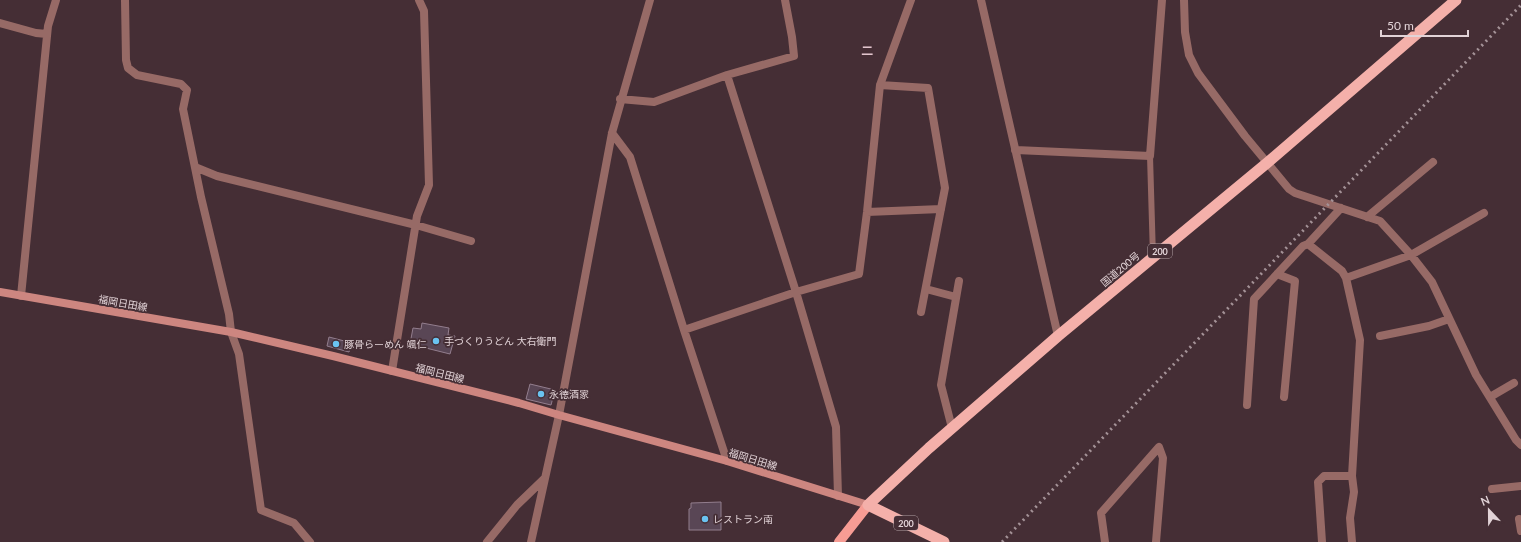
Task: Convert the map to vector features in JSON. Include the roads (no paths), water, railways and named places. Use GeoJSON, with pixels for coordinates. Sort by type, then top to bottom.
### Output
{"type":"FeatureCollection","features":[{"type":"Feature","properties":{"kind":"highway","name":"国道200号"},"geometry":{"type":"LineString","coordinates":[[868,505],[929,448],[1058,336],[1267,163],[1456,0]]}},
{"type":"Feature","properties":{"kind":"highway","name":"200"},"geometry":{"type":"LineString","coordinates":[[868,505],[944,542]]}},
{"type":"Feature","properties":{"kind":"main road","name":"福岡日田線"},"geometry":{"type":"LineString","coordinates":[[0,292],[232,332],[392,371],[519,403],[727,461],[868,505]]}},
{"type":"Feature","properties":{"kind":"main road"},"geometry":{"type":"LineString","coordinates":[[839,542],[868,505]]}},
{"type":"Feature","properties":{"kind":"street"},"geometry":{"type":"LineString","coordinates":[[21,296],[47,34],[56,0]]}},
{"type":"Feature","properties":{"kind":"street"},"geometry":{"type":"LineString","coordinates":[[125,0],[126,60],[128,68],[137,76],[181,84],[187,90],[183,109],[232,332],[239,354],[261,510],[294,523],[310,542]]}},
{"type":"Feature","properties":{"kind":"street"},"geometry":{"type":"LineString","coordinates":[[392,371],[417,216],[429,185],[424,11],[419,0]]}},
{"type":"Feature","properties":{"kind":"street"},"geometry":{"type":"LineString","coordinates":[[531,542],[558,415],[612,133],[620,99],[650,0]]}},
{"type":"Feature","properties":{"kind":"street"},"geometry":{"type":"LineString","coordinates":[[620,99],[654,102],[727,76],[794,56],[786,0]]}},
{"type":"Feature","properties":{"kind":"street"},"geometry":{"type":"LineString","coordinates":[[684,330],[796,292],[859,274],[880,85],[911,0]]}},
{"type":"Feature","properties":{"kind":"street"},"geometry":{"type":"LineString","coordinates":[[981,0],[1058,336]]}},
{"type":"Feature","properties":{"kind":"street"},"geometry":{"type":"LineString","coordinates":[[1015,150],[1150,156],[1162,0]]}},
{"type":"Feature","properties":{"kind":"street"},"geometry":{"type":"LineString","coordinates":[[1184,0],[1185,32],[1188,55],[1198,73],[1267,163],[1289,189],[1295,193],[1380,221],[1411,255],[1432,282],[1476,374],[1516,440],[1521,445]]}},
{"type":"Feature","properties":{"kind":"street"},"geometry":{"type":"LineString","coordinates":[[0,23],[36,33],[47,34]]}},
{"type":"Feature","properties":{"kind":"street"},"geometry":{"type":"LineString","coordinates":[[727,76],[796,292],[836,427],[838,496]]}},
{"type":"Feature","properties":{"kind":"street"},"geometry":{"type":"LineString","coordinates":[[880,85],[928,88],[946,188],[921,312]]}},
{"type":"Feature","properties":{"kind":"street"},"geometry":{"type":"LineString","coordinates":[[612,133],[630,157],[727,461]]}},
{"type":"Feature","properties":{"kind":"street"},"geometry":{"type":"LineString","coordinates":[[1367,217],[1433,162]]}},
{"type":"Feature","properties":{"kind":"street"},"geometry":{"type":"LineString","coordinates":[[195,166],[218,176],[416,225],[471,241]]}},
{"type":"Feature","properties":{"kind":"street"},"geometry":{"type":"LineString","coordinates":[[1247,404],[1254,299],[1341,208]]}},
{"type":"Feature","properties":{"kind":"street"},"geometry":{"type":"LineString","coordinates":[[867,212],[941,209]]}},
{"type":"Feature","properties":{"kind":"street"},"geometry":{"type":"LineString","coordinates":[[1346,278],[1411,255],[1484,213]]}},
{"type":"Feature","properties":{"kind":"street"},"geometry":{"type":"LineString","coordinates":[[1308,244],[1342,271],[1346,278],[1360,340],[1352,476],[1354,492],[1350,518],[1352,542]]}},
{"type":"Feature","properties":{"kind":"street"},"geometry":{"type":"LineString","coordinates":[[1277,274],[1295,281],[1284,397]]}},
{"type":"Feature","properties":{"kind":"street"},"geometry":{"type":"LineString","coordinates":[[952,428],[941,385],[959,281]]}},
{"type":"Feature","properties":{"kind":"street"},"geometry":{"type":"LineString","coordinates":[[926,289],[956,297]]}},
{"type":"Feature","properties":{"kind":"street"},"geometry":{"type":"LineString","coordinates":[[1380,336],[1429,326],[1450,319]]}},
{"type":"Feature","properties":{"kind":"street"},"geometry":{"type":"LineString","coordinates":[[1490,397],[1514,383]]}},
{"type":"Feature","properties":{"kind":"street"},"geometry":{"type":"LineString","coordinates":[[1105,542],[1101,513],[1159,447],[1164,458],[1156,542]]}},
{"type":"Feature","properties":{"kind":"street"},"geometry":{"type":"LineString","coordinates":[[1322,542],[1318,482],[1324,476],[1352,476]]}},
{"type":"Feature","properties":{"kind":"street"},"geometry":{"type":"LineString","coordinates":[[486,542],[517,505],[544,479]]}},
{"type":"Feature","properties":{"kind":"street"},"geometry":{"type":"LineString","coordinates":[[1492,489],[1521,486]]}},
{"type":"Feature","properties":{"kind":"street"},"geometry":{"type":"LineString","coordinates":[[1520,519],[1521,531]]}},
{"type":"Feature","properties":{"kind":"lane"},"geometry":{"type":"LineString","coordinates":[[1150,156],[1153,257]]}},
{"type":"Feature","properties":{"kind":"railway"},"geometry":{"type":"LineString","coordinates":[[1002,542],[1521,5]]}},
{"type":"Feature","properties":{"kind":"place","name":"手づくりうどん 大右衛門"},"geometry":{"type":"Point","coordinates":[436,341]}},
{"type":"Feature","properties":{"kind":"place","name":"豚骨らーめん 颯仁"},"geometry":{"type":"Point","coordinates":[336,344]}},
{"type":"Feature","properties":{"kind":"place","name":"永徳酒家"},"geometry":{"type":"Point","coordinates":[541,394]}},
{"type":"Feature","properties":{"kind":"place","name":"レストラン南"},"geometry":{"type":"Point","coordinates":[705,519]}},
{"type":"Feature","properties":{"kind":"district","name":"二"},"geometry":{"type":"Point","coordinates":[867,50]}}]}
